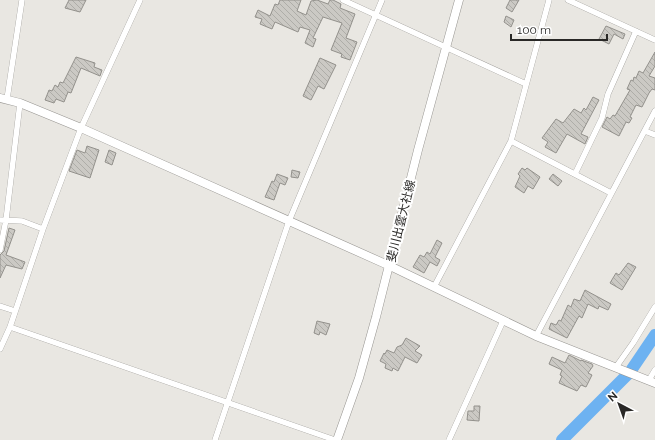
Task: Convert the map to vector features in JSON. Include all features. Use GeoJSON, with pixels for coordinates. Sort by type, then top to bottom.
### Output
{"type":"FeatureCollection","features":[{"type":"Feature","properties":{"kind":"street"},"geometry":{"type":"LineString","coordinates":[[22,0],[3,98],[20,103],[81,128],[390,266],[536,336],[649,380],[655,370]]}},
{"type":"Feature","properties":{"kind":"street"},"geometry":{"type":"LineString","coordinates":[[0,349],[10,327],[43,228],[81,128],[140,0]]}},
{"type":"Feature","properties":{"kind":"street"},"geometry":{"type":"LineString","coordinates":[[343,0],[526,84]]}},
{"type":"Feature","properties":{"kind":"street"},"geometry":{"type":"LineString","coordinates":[[215,440],[289,221],[382,0]]}},
{"type":"Feature","properties":{"kind":"street","name":"斐川出雲大社線"},"geometry":{"type":"LineString","coordinates":[[336,440],[359,378],[390,266],[459,0]]}},
{"type":"Feature","properties":{"kind":"street"},"geometry":{"type":"LineString","coordinates":[[434,287],[511,141],[549,0]]}},
{"type":"Feature","properties":{"kind":"street"},"geometry":{"type":"LineString","coordinates":[[568,0],[655,40]]}},
{"type":"Feature","properties":{"kind":"street"},"geometry":{"type":"LineString","coordinates":[[575,174],[602,118],[608,94],[636,31]]}},
{"type":"Feature","properties":{"kind":"street"},"geometry":{"type":"LineString","coordinates":[[0,250],[20,103]]}},
{"type":"Feature","properties":{"kind":"street"},"geometry":{"type":"LineString","coordinates":[[536,336],[655,111]]}},
{"type":"Feature","properties":{"kind":"street"},"geometry":{"type":"LineString","coordinates":[[645,131],[655,135]]}},
{"type":"Feature","properties":{"kind":"street"},"geometry":{"type":"LineString","coordinates":[[511,141],[611,193]]}},
{"type":"Feature","properties":{"kind":"street"},"geometry":{"type":"LineString","coordinates":[[3,220],[22,221],[43,228]]}},
{"type":"Feature","properties":{"kind":"street"},"geometry":{"type":"LineString","coordinates":[[0,306],[15,311]]}},
{"type":"Feature","properties":{"kind":"street"},"geometry":{"type":"LineString","coordinates":[[616,367],[655,307]]}},
{"type":"Feature","properties":{"kind":"street"},"geometry":{"type":"LineString","coordinates":[[449,440],[503,321]]}},
{"type":"Feature","properties":{"kind":"street"},"geometry":{"type":"LineString","coordinates":[[10,327],[228,404],[336,440]]}},
{"type":"Feature","properties":{"kind":"building"},"geometry":{"type":"Polygon","coordinates":[[[69,0],[86,0],[80,12],[65,8],[69,0]]]}},
{"type":"Feature","properties":{"kind":"building"},"geometry":{"type":"Polygon","coordinates":[[[280,0],[301,0],[297,11],[306,15],[311,1],[317,0],[328,4],[330,0],[333,0],[341,4],[340,8],[355,14],[346,38],[357,42],[350,60],[341,57],[342,54],[331,50],[342,23],[323,17],[313,38],[316,39],[313,47],[305,43],[310,30],[300,27],[298,32],[275,22],[272,29],[260,24],[262,19],[255,17],[258,10],[270,16],[275,4],[278,5],[280,0]]]}},
{"type":"Feature","properties":{"kind":"building"},"geometry":{"type":"Polygon","coordinates":[[[510,0],[519,0],[512,12],[506,8],[510,0]]]}},
{"type":"Feature","properties":{"kind":"building"},"geometry":{"type":"Polygon","coordinates":[[[506,16],[514,20],[511,27],[504,22],[506,16]]]}},
{"type":"Feature","properties":{"kind":"building"},"geometry":{"type":"Polygon","coordinates":[[[606,26],[625,34],[623,39],[614,34],[609,44],[599,39],[606,26]]]}},
{"type":"Feature","properties":{"kind":"building"},"geometry":{"type":"Polygon","coordinates":[[[655,52],[655,66],[649,76],[655,78],[655,90],[652,89],[642,107],[636,105],[630,117],[632,118],[629,123],[626,122],[619,136],[602,127],[607,117],[610,119],[613,115],[615,116],[630,90],[627,89],[631,80],[633,81],[634,77],[636,78],[639,71],[643,73],[655,52]]]}},
{"type":"Feature","properties":{"kind":"building"},"geometry":{"type":"Polygon","coordinates":[[[76,57],[95,63],[94,67],[102,70],[100,76],[81,68],[71,93],[68,92],[64,102],[56,99],[54,103],[45,100],[49,90],[52,91],[55,85],[58,87],[60,82],[63,83],[76,57]]]}},
{"type":"Feature","properties":{"kind":"building"},"geometry":{"type":"Polygon","coordinates":[[[320,58],[336,65],[324,89],[318,86],[311,100],[303,96],[320,58]]]}},
{"type":"Feature","properties":{"kind":"building"},"geometry":{"type":"Polygon","coordinates":[[[593,97],[599,100],[581,134],[588,137],[585,144],[567,134],[556,153],[545,147],[548,142],[542,138],[556,119],[563,123],[574,109],[581,113],[584,108],[586,110],[593,97]]]}},
{"type":"Feature","properties":{"kind":"building"},"geometry":{"type":"Polygon","coordinates":[[[87,146],[99,150],[90,178],[69,171],[77,150],[85,153],[87,146]]]}},
{"type":"Feature","properties":{"kind":"building"},"geometry":{"type":"Polygon","coordinates":[[[109,150],[116,153],[112,165],[105,162],[109,150]]]}},
{"type":"Feature","properties":{"kind":"building"},"geometry":{"type":"Polygon","coordinates":[[[522,168],[525,170],[527,168],[540,177],[533,189],[528,186],[524,193],[515,187],[520,176],[518,174],[522,168]]]}},
{"type":"Feature","properties":{"kind":"building"},"geometry":{"type":"Polygon","coordinates":[[[292,170],[300,172],[298,178],[291,177],[292,170]]]}},
{"type":"Feature","properties":{"kind":"building"},"geometry":{"type":"Polygon","coordinates":[[[277,174],[288,178],[285,185],[280,183],[274,200],[265,197],[277,174]]]}},
{"type":"Feature","properties":{"kind":"building"},"geometry":{"type":"Polygon","coordinates":[[[553,174],[562,181],[558,186],[549,179],[553,174]]]}},
{"type":"Feature","properties":{"kind":"building"},"geometry":{"type":"Polygon","coordinates":[[[9,228],[15,230],[6,255],[25,262],[22,269],[6,265],[0,278],[0,255],[4,251],[9,228]]]}},
{"type":"Feature","properties":{"kind":"building"},"geometry":{"type":"Polygon","coordinates":[[[437,240],[442,243],[435,257],[440,260],[437,266],[430,262],[424,273],[413,267],[420,255],[424,257],[427,252],[430,254],[437,240]]]}},
{"type":"Feature","properties":{"kind":"building"},"geometry":{"type":"Polygon","coordinates":[[[628,263],[636,267],[622,290],[610,283],[616,273],[619,275],[628,263]]]}},
{"type":"Feature","properties":{"kind":"building"},"geometry":{"type":"Polygon","coordinates":[[[585,290],[611,304],[608,310],[599,306],[598,309],[588,304],[582,318],[579,316],[567,338],[549,329],[551,323],[556,325],[559,320],[561,321],[568,305],[571,307],[574,299],[580,301],[585,290]]]}},
{"type":"Feature","properties":{"kind":"building"},"geometry":{"type":"Polygon","coordinates":[[[317,321],[330,324],[326,335],[320,332],[319,335],[314,333],[317,321]]]}},
{"type":"Feature","properties":{"kind":"building"},"geometry":{"type":"Polygon","coordinates":[[[406,338],[420,346],[415,351],[422,355],[417,363],[405,357],[398,371],[393,368],[392,371],[385,368],[386,364],[380,361],[384,353],[385,354],[387,350],[394,353],[397,347],[402,345],[406,338]]]}},
{"type":"Feature","properties":{"kind":"building"},"geometry":{"type":"Polygon","coordinates":[[[569,355],[581,361],[592,364],[593,366],[588,373],[592,375],[586,387],[581,385],[577,391],[559,383],[562,376],[560,375],[562,370],[549,364],[552,357],[565,363],[569,355]]]}},
{"type":"Feature","properties":{"kind":"building"},"geometry":{"type":"Polygon","coordinates":[[[474,406],[480,406],[479,421],[467,420],[468,411],[474,411],[474,406]]]}},
{"type":"Feature","properties":{"kind":"waterway"},"geometry":{"type":"LineString","coordinates":[[562,440],[630,372],[655,335]]}}]}
